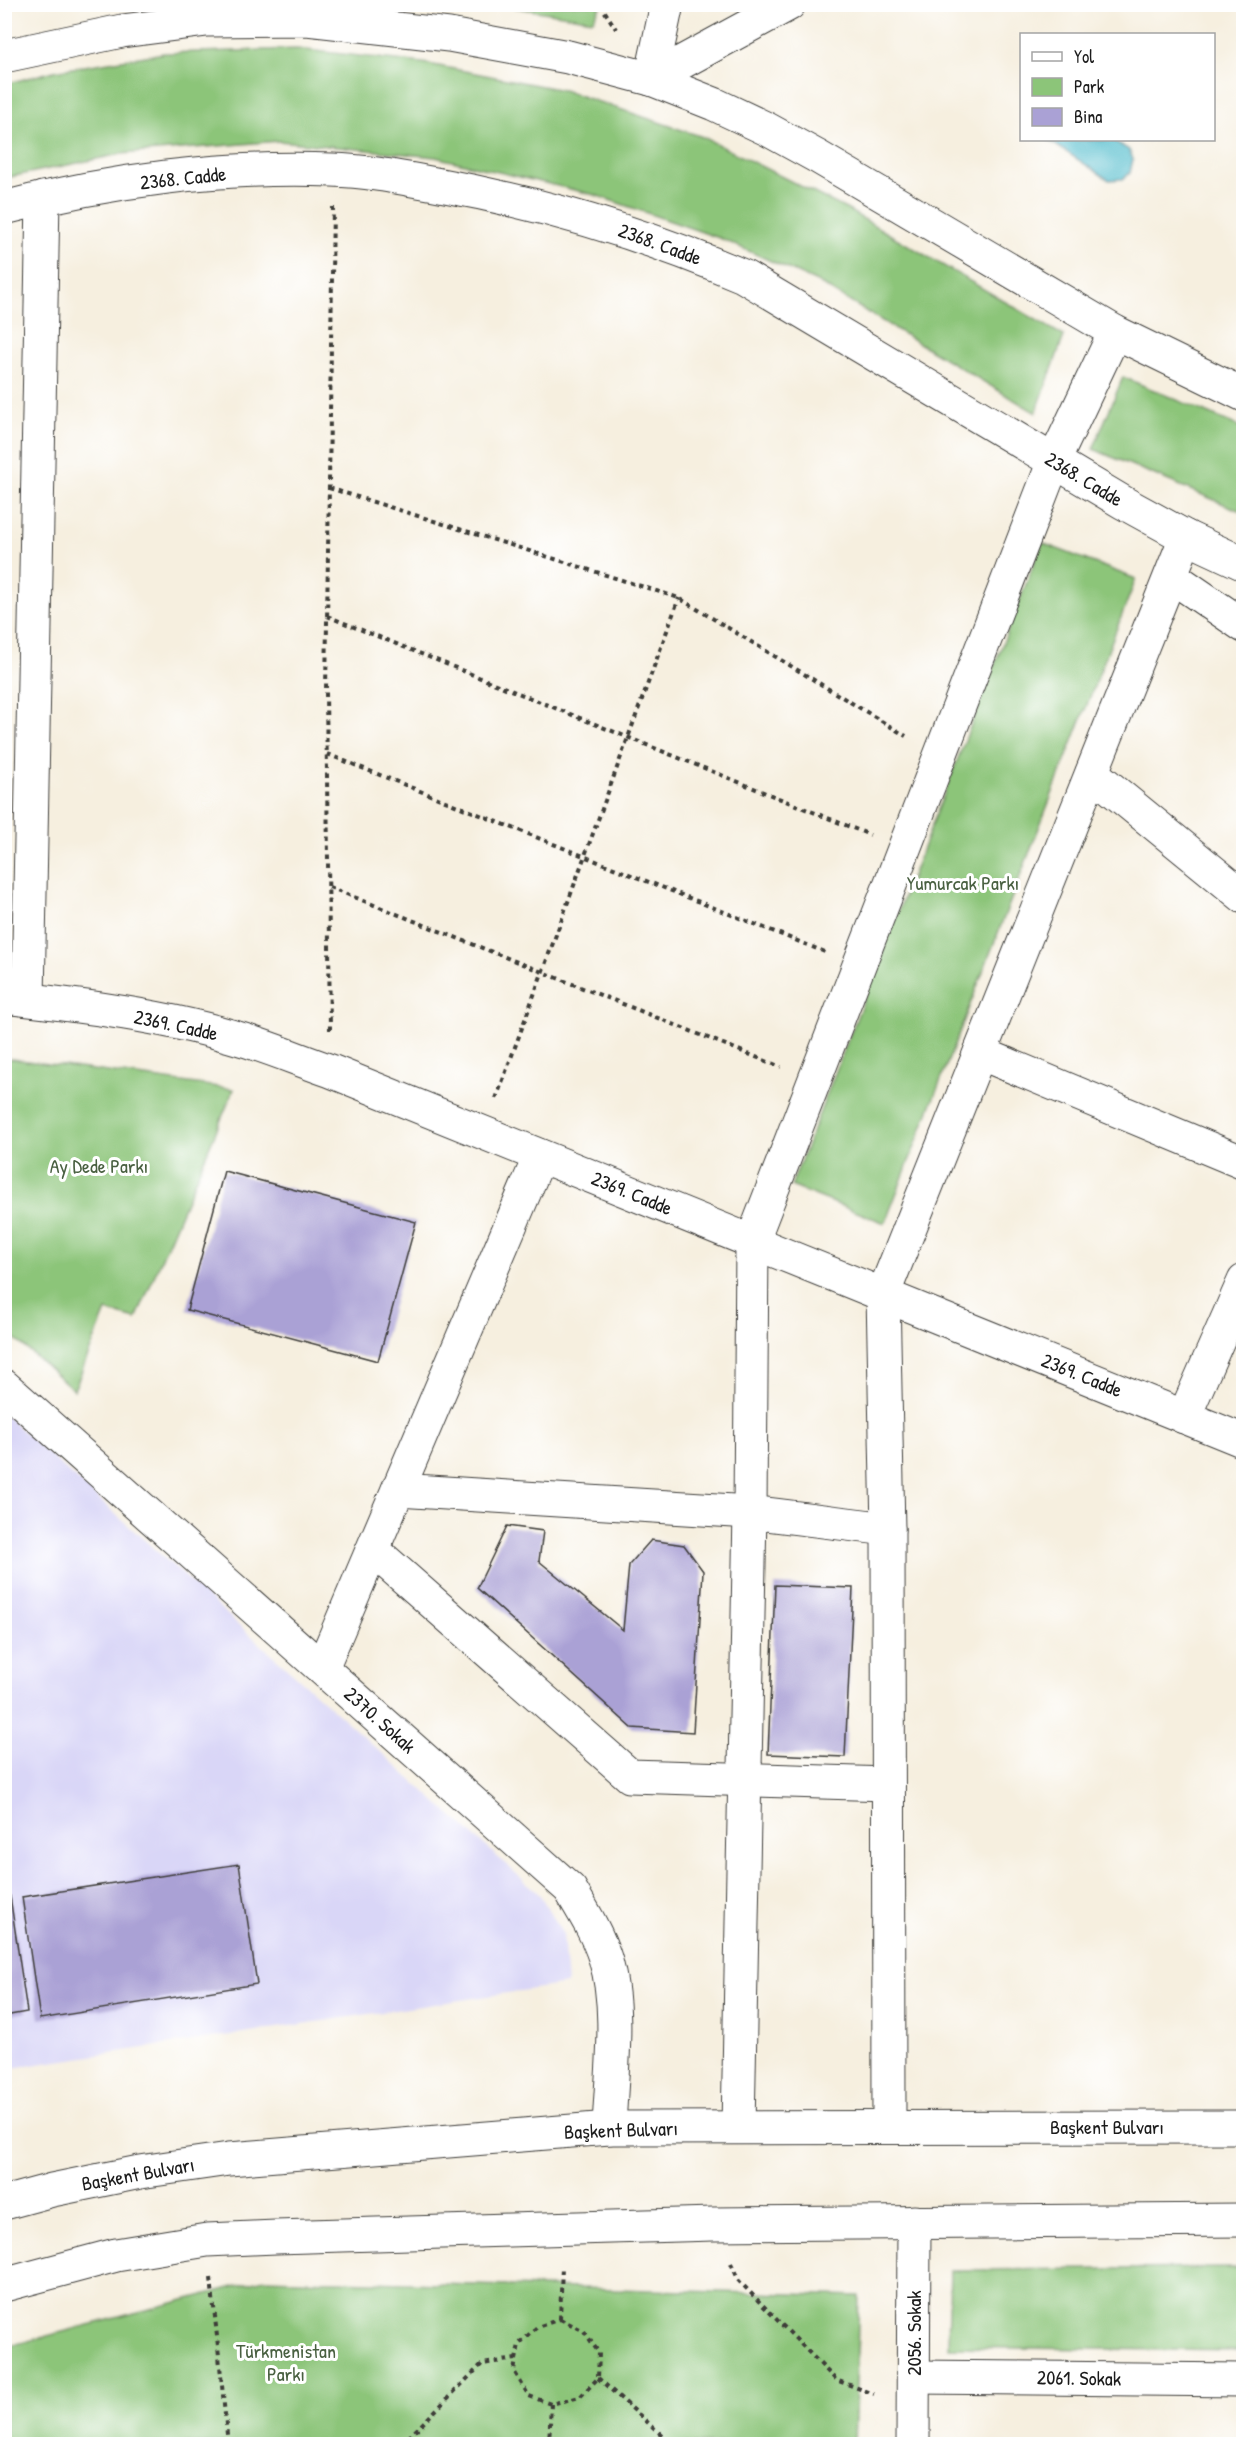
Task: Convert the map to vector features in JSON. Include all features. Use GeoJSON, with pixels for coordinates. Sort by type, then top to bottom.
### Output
{"type":"FeatureCollection","features":[{"type":"Feature","properties":{"kind":"street"},"geometry":{"type":"LineString","coordinates":[[651,79],[667,4]]}},
{"type":"Feature","properties":{"kind":"street"},"geometry":{"type":"LineString","coordinates":[[651,79],[789,4]]}},
{"type":"Feature","properties":{"kind":"street"},"geometry":{"type":"LineString","coordinates":[[4,56],[132,29],[207,20],[307,20],[449,35],[568,57],[651,79],[714,104],[818,157],[1116,332],[1244,395]]}},
{"type":"Feature","properties":{"kind":"street","name":"2368. Cadde"},"geometry":{"type":"LineString","coordinates":[[4,208],[43,198],[144,181],[203,174],[333,170],[400,178],[466,190],[594,222],[681,250],[743,276],[1124,503],[1186,537],[1244,564]]}},
{"type":"Feature","properties":{"kind":"street"},"geometry":{"type":"LineString","coordinates":[[16,998],[43,198]]}},
{"type":"Feature","properties":{"kind":"street"},"geometry":{"type":"LineString","coordinates":[[738,2127],[750,1512],[752,1242],[1054,461],[1116,332]]}},
{"type":"Feature","properties":{"kind":"street"},"geometry":{"type":"LineString","coordinates":[[889,2127],[888,1528],[883,1295],[1186,537]]}},
{"type":"Feature","properties":{"kind":"street"},"geometry":{"type":"LineString","coordinates":[[1171,576],[1244,626]]}},
{"type":"Feature","properties":{"kind":"street"},"geometry":{"type":"LineString","coordinates":[[1092,773],[1244,897]]}},
{"type":"Feature","properties":{"kind":"street","name":"2369. Cadde"},"geometry":{"type":"LineString","coordinates":[[16,998],[174,1022],[243,1040],[331,1071],[1244,1441]]}},
{"type":"Feature","properties":{"kind":"street"},"geometry":{"type":"LineString","coordinates":[[980,1053],[1244,1163]]}},
{"type":"Feature","properties":{"kind":"street"},"geometry":{"type":"LineString","coordinates":[[322,1668],[540,1156]]}},
{"type":"Feature","properties":{"kind":"street"},"geometry":{"type":"LineString","coordinates":[[1184,1417],[1244,1281]]}},
{"type":"Feature","properties":{"kind":"street","name":"2370. Sokak"},"geometry":{"type":"LineString","coordinates":[[4,1386],[570,1889],[591,1924],[607,1969],[613,2008],[609,2128]]}},
{"type":"Feature","properties":{"kind":"street"},"geometry":{"type":"LineString","coordinates":[[398,1490],[750,1512],[888,1528]]}},
{"type":"Feature","properties":{"kind":"street"},"geometry":{"type":"LineString","coordinates":[[374,1550],[630,1776],[888,1784]]}},
{"type":"Feature","properties":{"kind":"street","name":"Başkent Bulvarı"},"geometry":{"type":"LineString","coordinates":[[4,2203],[52,2190],[229,2159],[609,2128],[1244,2127]]}},
{"type":"Feature","properties":{"kind":"street"},"geometry":{"type":"LineString","coordinates":[[4,2284],[116,2255],[207,2240],[713,2224],[1244,2220]]}},
{"type":"Feature","properties":{"kind":"street","name":"2056. Sokak"},"geometry":{"type":"LineString","coordinates":[[914,2222],[914,2445]]}},
{"type":"Feature","properties":{"kind":"street","name":"2061. Sokak"},"geometry":{"type":"LineString","coordinates":[[914,2377],[1244,2380]]}},
{"type":"Feature","properties":{"kind":"path"},"geometry":{"type":"LineString","coordinates":[[331,1071],[327,616],[333,170]]}},
{"type":"Feature","properties":{"kind":"path"},"geometry":{"type":"LineString","coordinates":[[329,488],[679,598],[940,756]]}},
{"type":"Feature","properties":{"kind":"path"},"geometry":{"type":"LineString","coordinates":[[484,1133],[679,598]]}},
{"type":"Feature","properties":{"kind":"path"},"geometry":{"type":"LineString","coordinates":[[327,616],[904,849]]}},
{"type":"Feature","properties":{"kind":"path"},"geometry":{"type":"LineString","coordinates":[[327,754],[859,966]]}},
{"type":"Feature","properties":{"kind":"path"},"geometry":{"type":"LineString","coordinates":[[329,887],[815,1081]]}},
{"type":"Feature","properties":{"kind":"path"},"geometry":{"type":"LineString","coordinates":[[713,2224],[739,2281],[836,2380],[914,2409]]}},
{"type":"Feature","properties":{"kind":"path"},"geometry":{"type":"LineString","coordinates":[[560,2319],[563,2229]]}},
{"type":"Feature","properties":{"kind":"path"},"geometry":{"type":"LineString","coordinates":[[207,2240],[228,2445]]}},
{"type":"Feature","properties":{"kind":"path"},"geometry":{"type":"LineString","coordinates":[[560,2319],[584,2331],[599,2353],[598,2378],[580,2397],[551,2404],[530,2396],[514,2371],[516,2359],[519,2344],[531,2332],[537,2327],[560,2319]]}},
{"type":"Feature","properties":{"kind":"path"},"geometry":{"type":"LineString","coordinates":[[402,2445],[482,2364],[516,2359]]}},
{"type":"Feature","properties":{"kind":"path"},"geometry":{"type":"LineString","coordinates":[[598,2378],[672,2445]]}},
{"type":"Feature","properties":{"kind":"path"},"geometry":{"type":"LineString","coordinates":[[549,2445],[551,2404]]}},
{"type":"Feature","properties":{"kind":"shaded area"},"geometry":{"type":"Polygon","coordinates":[[[5,1415],[540,1895],[563,1934],[567,1984],[5,2069],[5,1415]]]}},
{"type":"Feature","properties":{"kind":"green space"},"geometry":{"type":"Polygon","coordinates":[[[499,5],[601,5],[593,20],[499,5]]]}},
{"type":"Feature","properties":{"kind":"green space"},"geometry":{"type":"Polygon","coordinates":[[[297,49],[423,63],[563,90],[703,137],[848,210],[1064,336],[1036,413],[817,282],[722,239],[595,195],[435,157],[279,141],[121,154],[5,178],[5,84],[54,71],[164,53],[297,49]]]}},
{"type":"Feature","properties":{"kind":"green space"},"geometry":{"type":"Polygon","coordinates":[[[1123,377],[1243,428],[1243,512],[1093,449],[1123,377]]]}},
{"type":"Feature","properties":{"kind":"green space","name":"Yumurcak Parkı"},"geometry":{"type":"Polygon","coordinates":[[[1042,543],[1136,579],[885,1223],[791,1186],[1042,543]]]}},
{"type":"Feature","properties":{"kind":"green space","name":"Ay Dede Parkı"},"geometry":{"type":"Polygon","coordinates":[[[5,1058],[234,1089],[136,1319],[106,1311],[74,1390],[5,1330],[5,1058]]]}},
{"type":"Feature","properties":{"kind":"green space"},"geometry":{"type":"Polygon","coordinates":[[[1243,2268],[1243,2351],[948,2347],[950,2270],[1243,2268]]]}},
{"type":"Feature","properties":{"kind":"green space","name":"Türkmenistan Parkı"},"geometry":{"type":"Polygon","coordinates":[[[264,2279],[859,2296],[854,2444],[5,2444],[5,2347],[264,2279]]]}},
{"type":"Feature","properties":{"kind":"water"},"geometry":{"type":"Polygon","coordinates":[[[1050,141],[1115,141],[1129,150],[1133,159],[1130,173],[1123,179],[1109,180],[1050,141]]]}},
{"type":"Feature","properties":{"kind":"building"},"geometry":{"type":"Polygon","coordinates":[[[224,1171],[416,1222],[378,1361],[187,1310],[224,1171]]]}},
{"type":"Feature","properties":{"kind":"building"},"geometry":{"type":"Polygon","coordinates":[[[507,1526],[543,1531],[539,1561],[623,1630],[629,1565],[651,1540],[684,1545],[703,1571],[693,1732],[632,1728],[477,1588],[507,1526]]]}},
{"type":"Feature","properties":{"kind":"building"},"geometry":{"type":"Polygon","coordinates":[[[775,1585],[853,1588],[845,1757],[768,1754],[775,1585]]]}},
{"type":"Feature","properties":{"kind":"building"},"geometry":{"type":"Polygon","coordinates":[[[239,1864],[257,1984],[40,2019],[22,1897],[239,1864]]]}},
{"type":"Feature","properties":{"kind":"building"},"geometry":{"type":"Polygon","coordinates":[[[10,1896],[27,2012],[4,2016],[4,1897],[10,1896]]]}}]}
